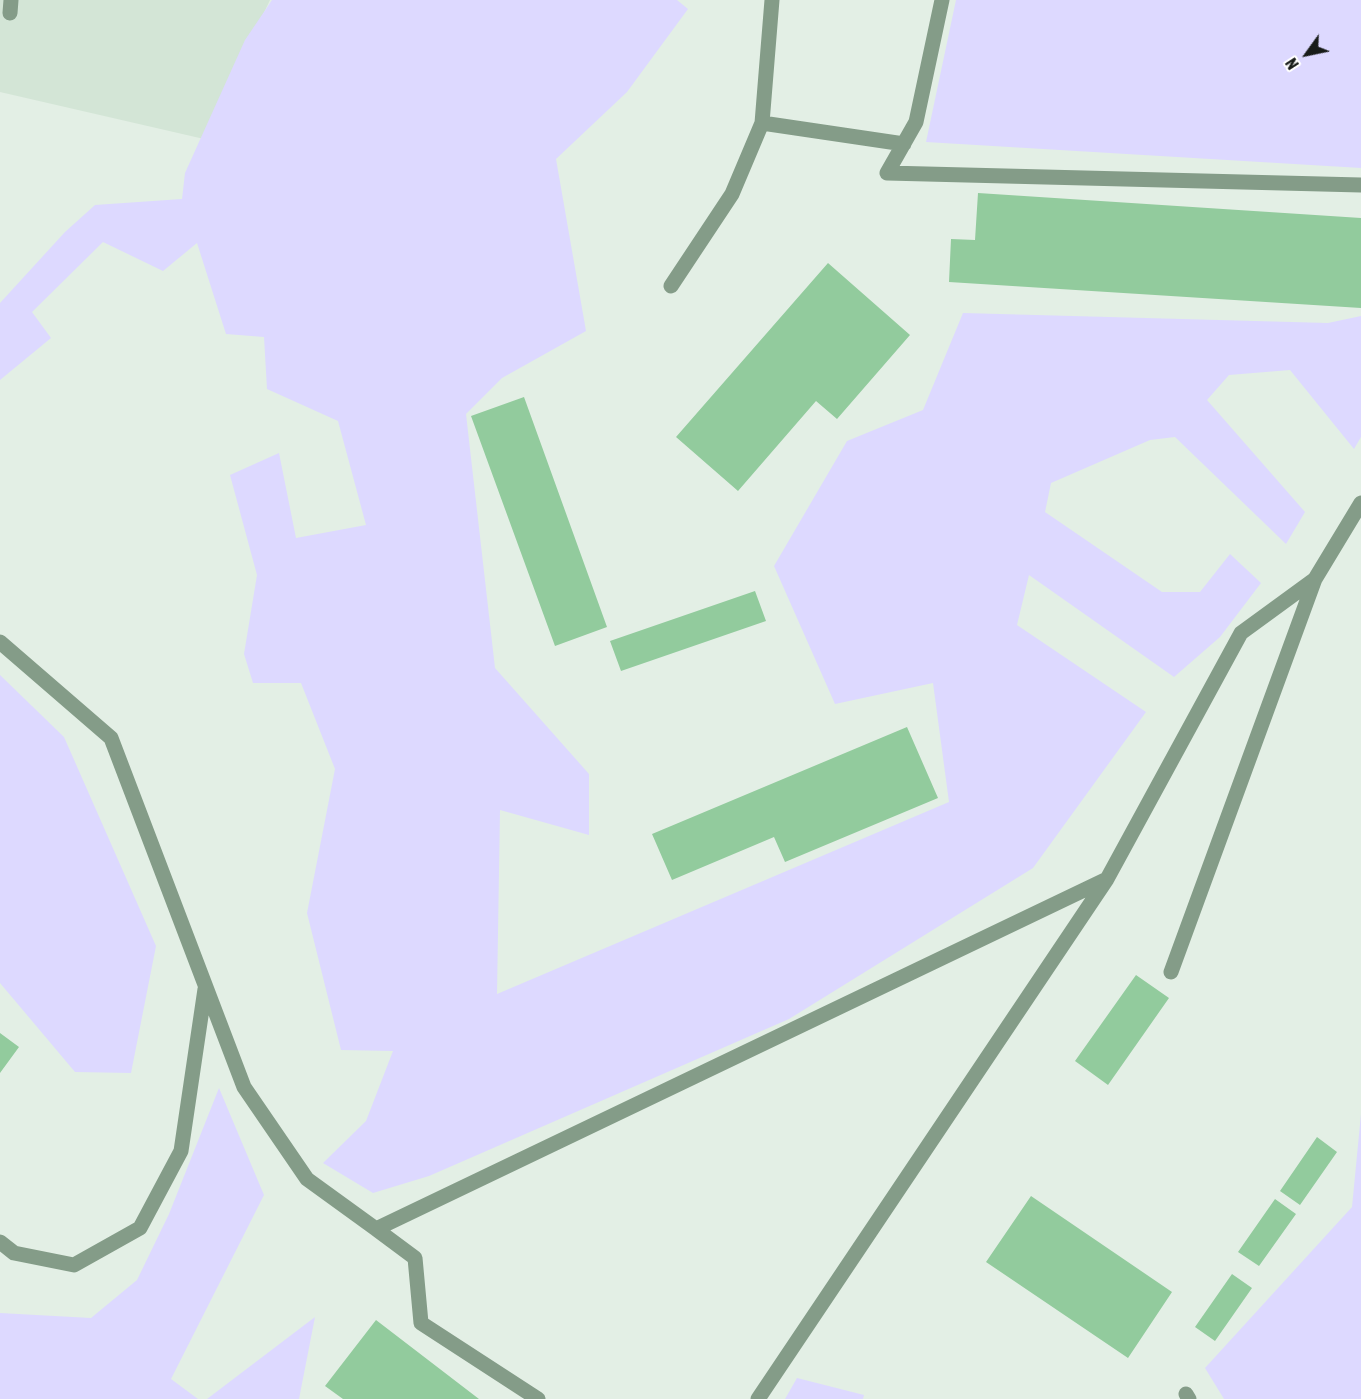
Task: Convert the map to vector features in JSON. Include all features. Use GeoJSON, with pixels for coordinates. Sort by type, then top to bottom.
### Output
{"type":"FeatureCollection","features":[{"type":"Feature","properties":{"kind":"street"},"geometry":{"type":"LineString","coordinates":[[671,286],[732,194],[762,123],[772,0]]}},
{"type":"Feature","properties":{"kind":"street"},"geometry":{"type":"LineString","coordinates":[[942,0],[916,122],[887,173],[1361,185]]}},
{"type":"Feature","properties":{"kind":"street"},"geometry":{"type":"LineString","coordinates":[[762,123],[904,144]]}},
{"type":"Feature","properties":{"kind":"street"},"geometry":{"type":"LineString","coordinates":[[1171,972],[1316,579],[1361,503]]}},
{"type":"Feature","properties":{"kind":"street"},"geometry":{"type":"LineString","coordinates":[[758,1399],[1107,879],[1241,633],[1316,579]]}},
{"type":"Feature","properties":{"kind":"street"},"geometry":{"type":"LineString","coordinates":[[0,642],[111,738],[244,1087],[307,1179],[415,1258],[421,1323],[538,1399]]}},
{"type":"Feature","properties":{"kind":"street"},"geometry":{"type":"LineString","coordinates":[[376,1229],[1107,879]]}},
{"type":"Feature","properties":{"kind":"street"},"geometry":{"type":"LineString","coordinates":[[0,1242],[14,1253],[74,1265],[140,1228],[181,1151],[205,986]]}},
{"type":"Feature","properties":{"kind":"shaded area"},"geometry":{"type":"Polygon","coordinates":[[[0,0],[270,0],[204,139],[0,92],[0,0]]]}},
{"type":"Feature","properties":{"kind":"shaded area"},"geometry":{"type":"Polygon","coordinates":[[[272,0],[677,0],[688,9],[627,92],[556,159],[586,331],[502,378],[466,414],[495,668],[589,774],[589,835],[500,810],[497,994],[949,802],[933,683],[835,704],[774,566],[847,441],[923,410],[963,313],[1328,323],[1361,316],[1361,437],[1354,449],[1290,370],[1229,375],[1207,400],[1305,512],[1286,544],[1175,437],[1150,440],[1051,483],[1045,512],[1162,592],[1200,592],[1230,554],[1261,583],[1220,637],[1174,677],[1029,575],[1017,625],[1146,712],[1033,868],[789,1019],[429,1176],[373,1193],[323,1163],[366,1121],[393,1051],[341,1050],[307,913],[335,769],[301,683],[253,683],[244,654],[257,575],[230,475],[279,453],[296,538],[366,525],[338,421],[267,389],[264,337],[226,334],[197,243],[163,271],[103,242],[32,312],[51,338],[0,380],[0,303],[65,232],[95,205],[182,199],[185,173],[245,40],[272,0]]]}},
{"type":"Feature","properties":{"kind":"shaded area"},"geometry":{"type":"Polygon","coordinates":[[[956,0],[1361,0],[1361,168],[926,142],[956,0]]]}},
{"type":"Feature","properties":{"kind":"shaded area"},"geometry":{"type":"Polygon","coordinates":[[[0,675],[64,737],[156,946],[131,1073],[75,1072],[0,983],[0,675]]]}},
{"type":"Feature","properties":{"kind":"shaded area"},"geometry":{"type":"Polygon","coordinates":[[[219,1088],[264,1195],[171,1379],[198,1399],[0,1399],[0,1313],[91,1318],[137,1280],[169,1214],[219,1088]]]}},
{"type":"Feature","properties":{"kind":"shaded area"},"geometry":{"type":"Polygon","coordinates":[[[1361,1114],[1361,1399],[1224,1399],[1205,1368],[1352,1207],[1361,1114]]]}},
{"type":"Feature","properties":{"kind":"shaded area"},"geometry":{"type":"Polygon","coordinates":[[[315,1317],[299,1399],[207,1399],[315,1317]]]}},
{"type":"Feature","properties":{"kind":"shaded area"},"geometry":{"type":"Polygon","coordinates":[[[797,1378],[864,1395],[863,1399],[785,1399],[797,1378]]]}},
{"type":"Feature","properties":{"kind":"building"},"geometry":{"type":"Polygon","coordinates":[[[978,193],[1361,218],[1361,308],[949,282],[951,239],[975,240],[978,193]]]}},
{"type":"Feature","properties":{"kind":"building"},"geometry":{"type":"Polygon","coordinates":[[[828,263],[910,335],[837,419],[816,401],[738,491],[676,437],[828,263]]]}},
{"type":"Feature","properties":{"kind":"building"},"geometry":{"type":"Polygon","coordinates":[[[524,397],[607,627],[555,646],[471,416],[524,397]]]}},
{"type":"Feature","properties":{"kind":"building"},"geometry":{"type":"Polygon","coordinates":[[[755,591],[766,621],[621,671],[610,641],[755,591]]]}},
{"type":"Feature","properties":{"kind":"building"},"geometry":{"type":"Polygon","coordinates":[[[907,727],[938,798],[785,862],[774,837],[672,880],[652,834],[907,727]]]}},
{"type":"Feature","properties":{"kind":"building"},"geometry":{"type":"Polygon","coordinates":[[[1136,975],[1169,998],[1108,1085],[1075,1061],[1136,975]]]}},
{"type":"Feature","properties":{"kind":"building"},"geometry":{"type":"Polygon","coordinates":[[[0,1033],[19,1047],[0,1073],[0,1033]]]}},
{"type":"Feature","properties":{"kind":"building"},"geometry":{"type":"Polygon","coordinates":[[[1317,1137],[1337,1152],[1300,1205],[1280,1191],[1317,1137]]]}},
{"type":"Feature","properties":{"kind":"building"},"geometry":{"type":"Polygon","coordinates":[[[1031,1196],[1172,1292],[1128,1358],[986,1262],[1031,1196]]]}},
{"type":"Feature","properties":{"kind":"building"},"geometry":{"type":"Polygon","coordinates":[[[1275,1199],[1296,1214],[1259,1266],[1238,1252],[1275,1199]]]}},
{"type":"Feature","properties":{"kind":"building"},"geometry":{"type":"Polygon","coordinates":[[[1232,1274],[1252,1288],[1215,1341],[1195,1327],[1232,1274]]]}},
{"type":"Feature","properties":{"kind":"building"},"geometry":{"type":"Polygon","coordinates":[[[376,1320],[479,1399],[343,1399],[325,1386],[376,1320]]]}}]}
